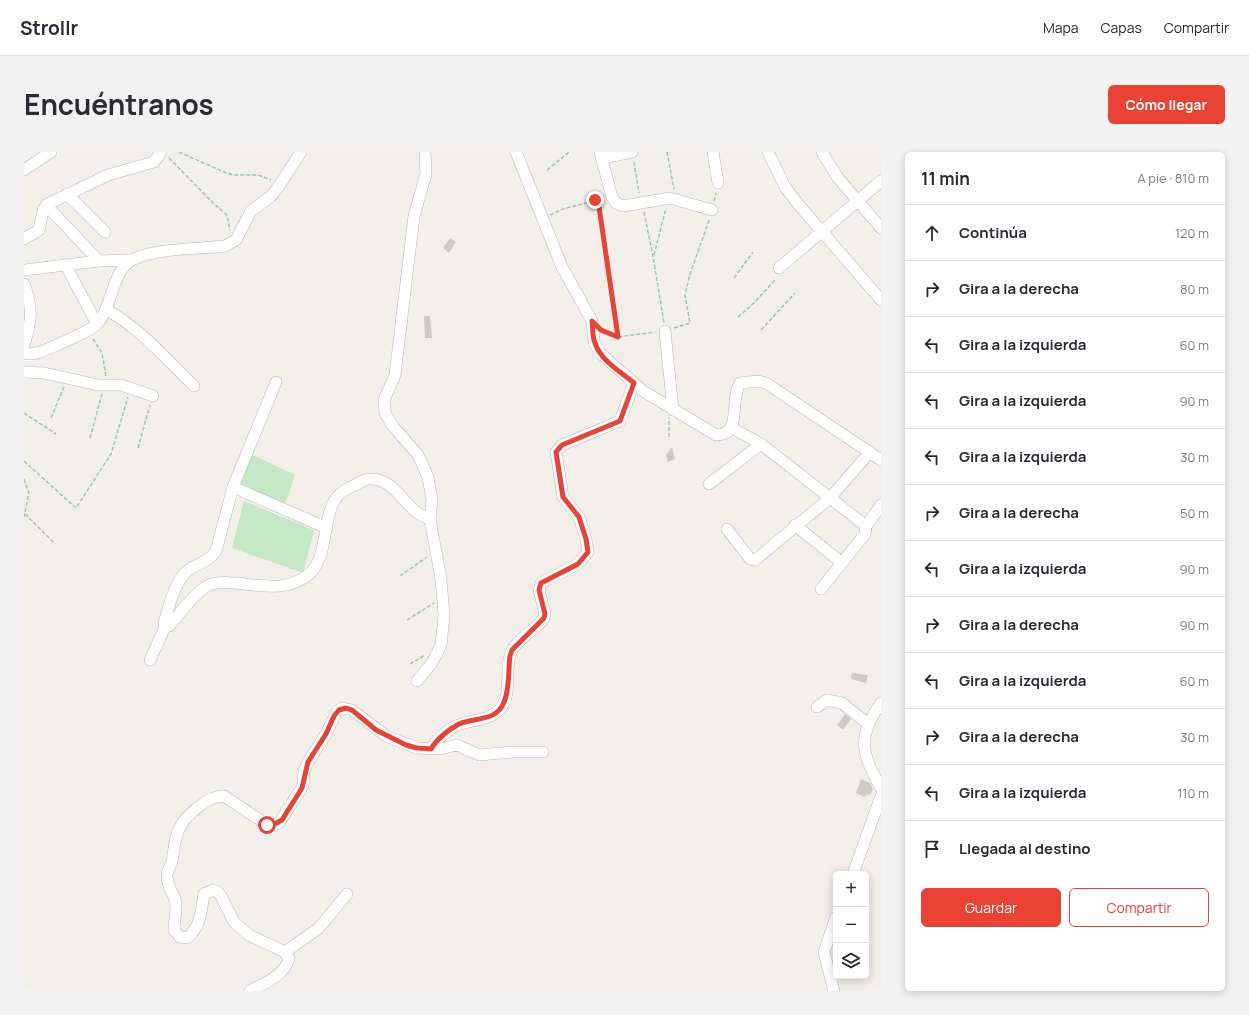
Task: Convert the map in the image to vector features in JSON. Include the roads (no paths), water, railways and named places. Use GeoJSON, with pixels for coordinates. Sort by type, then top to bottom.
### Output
{"type":"FeatureCollection","features":[{"type":"Feature","properties":{"kind":"street"},"geometry":{"type":"LineString","coordinates":[[24,170],[51,152]]}},
{"type":"Feature","properties":{"kind":"street"},"geometry":{"type":"LineString","coordinates":[[24,270],[99,261],[130,260],[145,254],[225,246],[236,240],[251,210],[271,196],[301,152]]}},
{"type":"Feature","properties":{"kind":"street"},"geometry":{"type":"LineString","coordinates":[[417,681],[432,662],[441,645],[444,616],[430,519],[432,500],[428,477],[418,455],[392,425],[385,413],[384,400],[396,369],[414,216],[426,174],[425,152]]}},
{"type":"Feature","properties":{"kind":"street"},"geometry":{"type":"LineString","coordinates":[[516,152],[562,267],[592,321],[594,342],[600,353],[634,383],[671,409],[716,435],[728,433],[732,428],[735,390],[740,383],[758,381],[766,383],[881,460]]}},
{"type":"Feature","properties":{"kind":"street"},"geometry":{"type":"LineString","coordinates":[[713,152],[718,183]]}},
{"type":"Feature","properties":{"kind":"street"},"geometry":{"type":"LineString","coordinates":[[768,152],[785,187],[881,300]]}},
{"type":"Feature","properties":{"kind":"street"},"geometry":{"type":"LineString","coordinates":[[822,152],[828,163],[857,202],[881,228]]}},
{"type":"Feature","properties":{"kind":"street"},"geometry":{"type":"LineString","coordinates":[[24,238],[38,230],[46,205],[108,175],[147,165],[164,155]]}},
{"type":"Feature","properties":{"kind":"street"},"geometry":{"type":"LineString","coordinates":[[633,156],[602,155],[612,196],[616,203],[623,206],[670,198],[712,210]]}},
{"type":"Feature","properties":{"kind":"street"},"geometry":{"type":"LineString","coordinates":[[779,268],[881,181]]}},
{"type":"Feature","properties":{"kind":"street"},"geometry":{"type":"LineString","coordinates":[[67,194],[105,232]]}},
{"type":"Feature","properties":{"kind":"street"},"geometry":{"type":"LineString","coordinates":[[46,205],[99,261]]}},
{"type":"Feature","properties":{"kind":"street"},"geometry":{"type":"LineString","coordinates":[[24,353],[31,354],[41,352],[92,327],[107,310],[110,293],[122,270],[130,260]]}},
{"type":"Feature","properties":{"kind":"street"},"geometry":{"type":"LineString","coordinates":[[66,266],[92,327]]}},
{"type":"Feature","properties":{"kind":"street"},"geometry":{"type":"LineString","coordinates":[[24,284],[32,310],[30,327],[24,345]]}},
{"type":"Feature","properties":{"kind":"street"},"geometry":{"type":"LineString","coordinates":[[107,310],[120,317],[143,336],[194,386]]}},
{"type":"Feature","properties":{"kind":"street"},"geometry":{"type":"LineString","coordinates":[[665,330],[671,409]]}},
{"type":"Feature","properties":{"kind":"street"},"geometry":{"type":"LineString","coordinates":[[24,372],[44,373],[67,379],[104,385],[121,385],[153,396]]}},
{"type":"Feature","properties":{"kind":"street"},"geometry":{"type":"LineString","coordinates":[[150,660],[165,627],[164,623],[180,580],[186,572],[211,559],[216,551],[233,487],[276,382]]}},
{"type":"Feature","properties":{"kind":"street"},"geometry":{"type":"LineString","coordinates":[[431,749],[434,743],[458,724],[482,720],[496,713],[504,703],[510,656],[517,645],[544,618],[545,614],[539,590],[541,583],[578,564],[588,552],[586,539],[579,517],[563,497],[556,452],[562,445],[620,421],[634,383]]}},
{"type":"Feature","properties":{"kind":"street"},"geometry":{"type":"LineString","coordinates":[[732,428],[761,444],[866,526]]}},
{"type":"Feature","properties":{"kind":"street"},"geometry":{"type":"LineString","coordinates":[[709,484],[761,444]]}},
{"type":"Feature","properties":{"kind":"street"},"geometry":{"type":"LineString","coordinates":[[727,529],[753,560],[755,560],[795,525],[830,498],[870,452]]}},
{"type":"Feature","properties":{"kind":"street"},"geometry":{"type":"LineString","coordinates":[[165,627],[169,626],[204,588],[214,584],[281,587],[297,582],[308,575],[318,565],[334,501],[346,489],[368,479],[382,480],[396,491],[421,517],[430,519]]}},
{"type":"Feature","properties":{"kind":"street"},"geometry":{"type":"LineString","coordinates":[[233,487],[327,528]]}},
{"type":"Feature","properties":{"kind":"street"},"geometry":{"type":"LineString","coordinates":[[821,589],[865,534],[866,526],[881,505]]}},
{"type":"Feature","properties":{"kind":"street"},"geometry":{"type":"LineString","coordinates":[[795,525],[842,563]]}},
{"type":"Feature","properties":{"kind":"street"},"geometry":{"type":"LineString","coordinates":[[817,707],[827,700],[837,701],[868,724]]}},
{"type":"Feature","properties":{"kind":"street"},"geometry":{"type":"LineString","coordinates":[[881,703],[868,724],[864,736],[865,751],[871,770],[881,788]]}},
{"type":"Feature","properties":{"kind":"street"},"geometry":{"type":"LineString","coordinates":[[250,991],[277,976],[286,967],[289,959],[285,952],[249,935],[234,922],[219,893],[213,890],[204,894],[200,923],[195,932],[187,938],[180,937],[174,930],[175,900],[168,887],[167,875],[180,828],[209,799],[216,795],[224,796],[269,826],[279,823],[303,786],[304,775],[308,762],[326,734],[337,711],[343,708],[352,710],[376,730],[401,743],[417,748],[431,749],[458,745],[479,755],[512,752],[543,752]]}},
{"type":"Feature","properties":{"kind":"street"},"geometry":{"type":"LineString","coordinates":[[854,871],[881,796]]}},
{"type":"Feature","properties":{"kind":"street"},"geometry":{"type":"LineString","coordinates":[[285,952],[319,928],[347,894]]}},
{"type":"Feature","properties":{"kind":"street"},"geometry":{"type":"LineString","coordinates":[[833,925],[825,945],[824,952],[834,991]]}}]}
